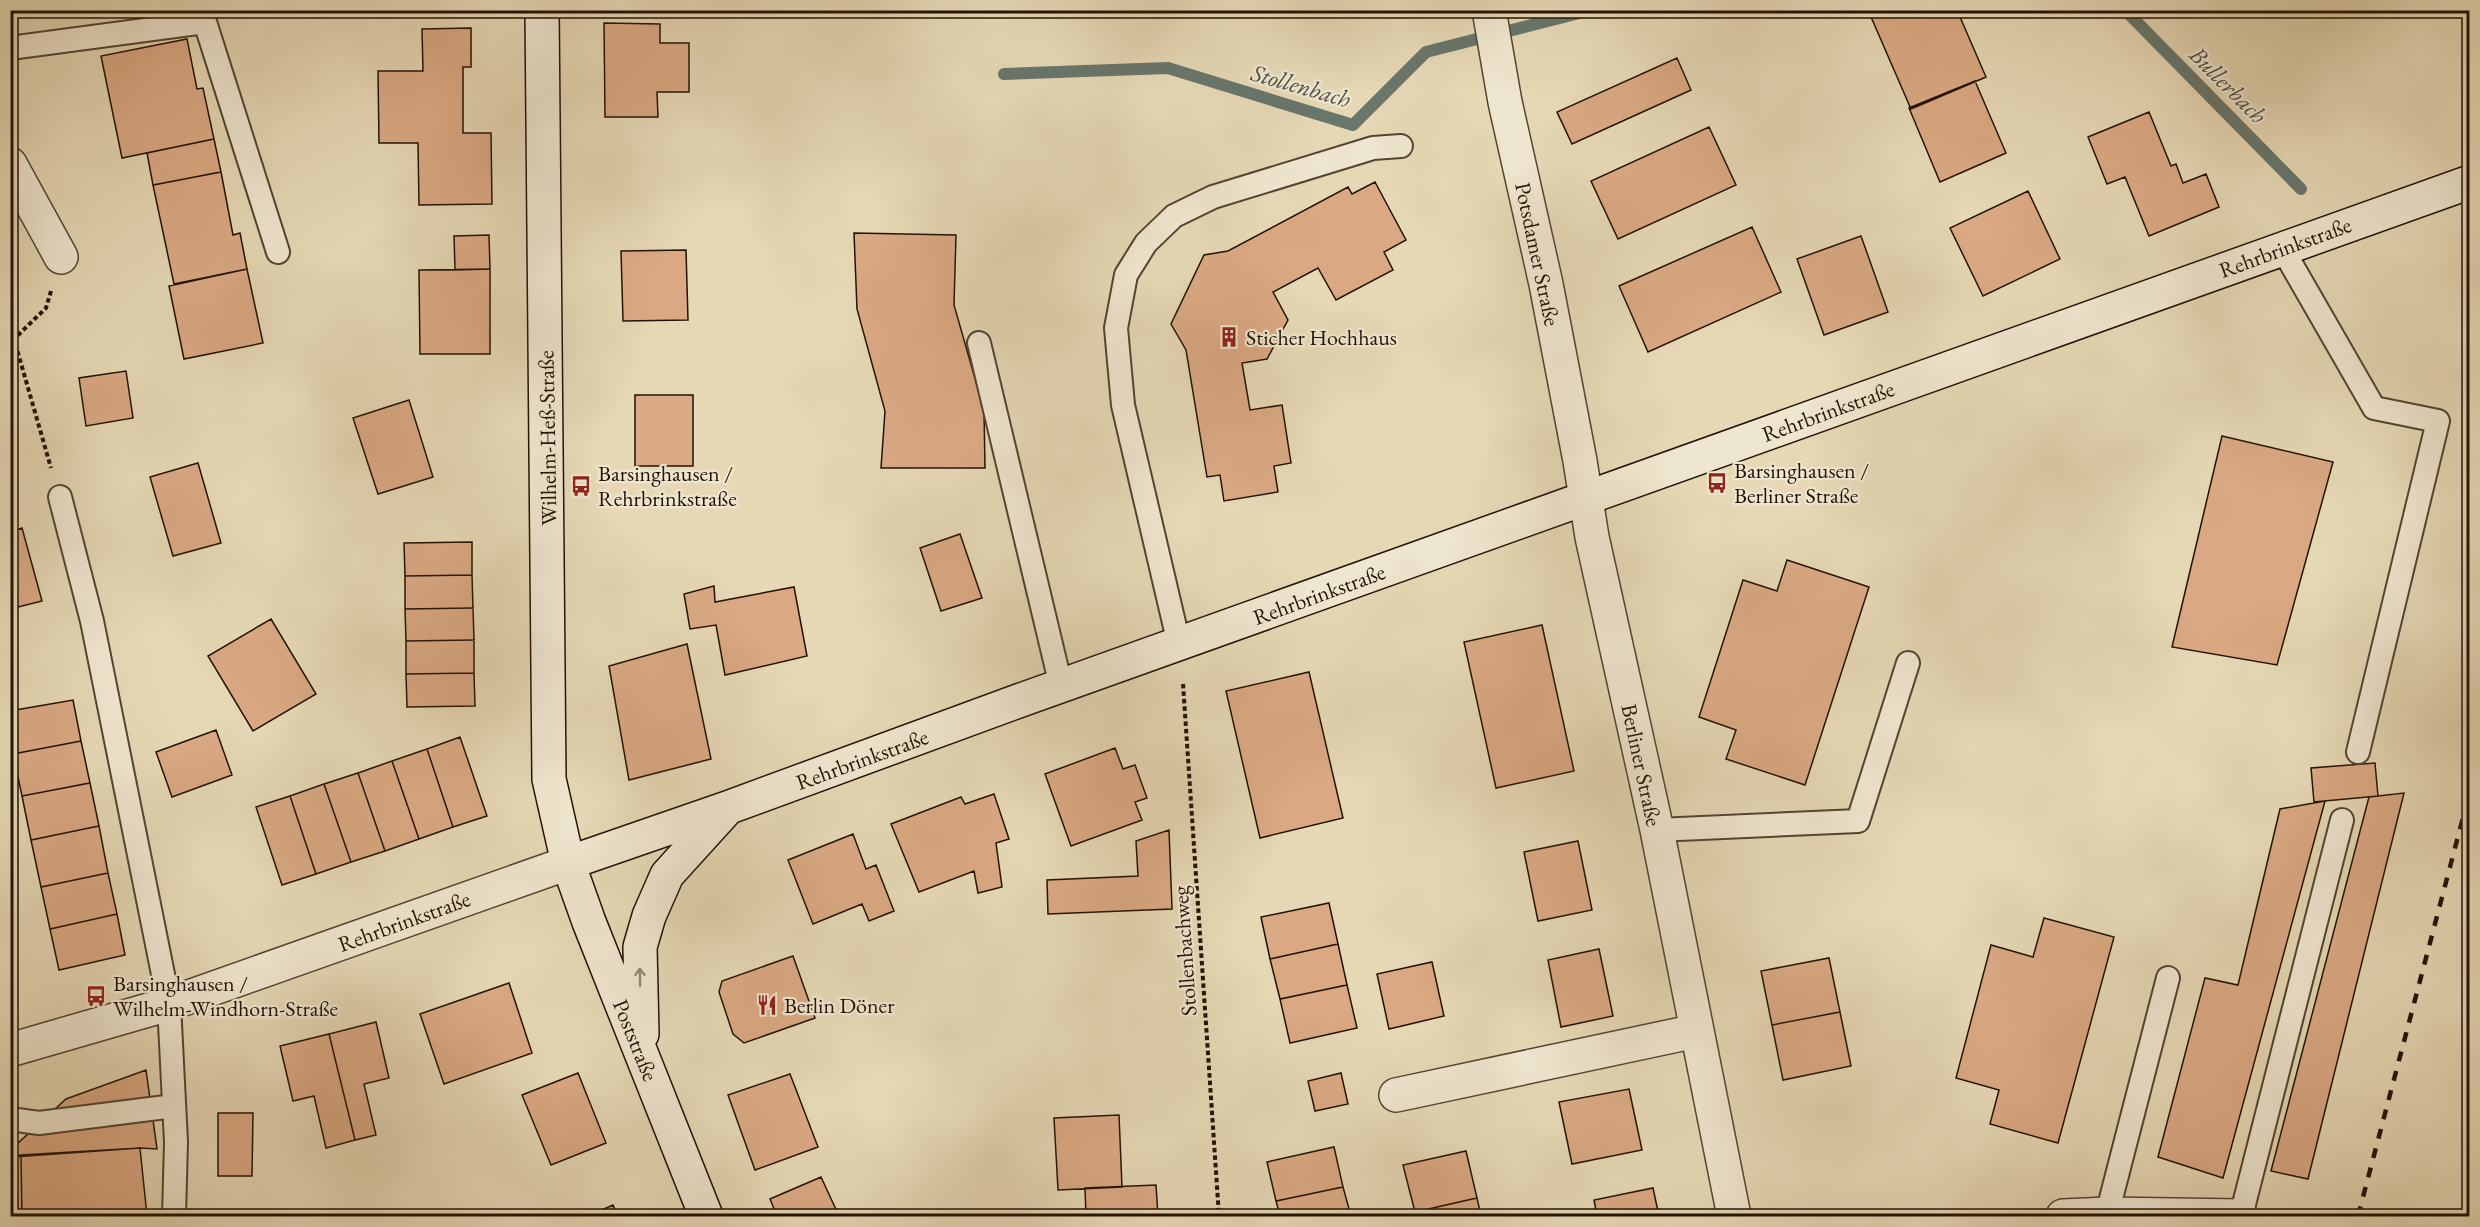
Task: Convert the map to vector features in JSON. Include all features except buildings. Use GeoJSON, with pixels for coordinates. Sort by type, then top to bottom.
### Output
{"type":"FeatureCollection","features":[{"type":"Feature","properties":{"kind":"main road","name":"Wilhelm-Heß-Straße"},"geometry":{"type":"LineString","coordinates":[[542,10],[549,779],[568,863]]}},
{"type":"Feature","properties":{"kind":"main road","name":"Potsdamer Straße"},"geometry":{"type":"LineString","coordinates":[[1489,17],[1496,59],[1546,284],[1587,499]]}},
{"type":"Feature","properties":{"kind":"main road"},"geometry":{"type":"LineString","coordinates":[[10,164],[61,257]]}},
{"type":"Feature","properties":{"kind":"main road","name":"Rehrbrinkstraße"},"geometry":{"type":"LineString","coordinates":[[10,1050],[169,1004],[727,808],[1061,686],[2469,182]]}},
{"type":"Feature","properties":{"kind":"main road","name":"Berliner Straße"},"geometry":{"type":"LineString","coordinates":[[1587,499],[1592,537],[1657,830],[1695,1031],[1734,1216]]}},
{"type":"Feature","properties":{"kind":"main road"},"geometry":{"type":"LineString","coordinates":[[642,1057],[640,947],[649,916],[667,875],[727,808]]}},
{"type":"Feature","properties":{"kind":"main road","name":"Poststraße"},"geometry":{"type":"LineString","coordinates":[[568,863],[589,922],[706,1216]]}},
{"type":"Feature","properties":{"kind":"main road"},"geometry":{"type":"LineString","coordinates":[[1396,1095],[1695,1031]]}},
{"type":"Feature","properties":{"kind":"main road"},"geometry":{"type":"LineString","coordinates":[[2062,1216],[2107,1214],[2241,1216]]}},
{"type":"Feature","properties":{"kind":"lane"},"geometry":{"type":"LineString","coordinates":[[10,48],[205,22],[278,252]]}},
{"type":"Feature","properties":{"kind":"lane"},"geometry":{"type":"LineString","coordinates":[[1179,644],[1123,405],[1116,328],[1126,275],[1146,243],[1173,216],[1213,197],[1373,148],[1401,146]]}},
{"type":"Feature","properties":{"kind":"lane"},"geometry":{"type":"LineString","coordinates":[[2282,248],[2374,408],[2438,421],[2358,752]]}},
{"type":"Feature","properties":{"kind":"lane"},"geometry":{"type":"LineString","coordinates":[[979,343],[1061,686]]}},
{"type":"Feature","properties":{"kind":"lane"},"geometry":{"type":"LineString","coordinates":[[60,497],[92,621],[169,1004],[174,1106],[174,1216]]}},
{"type":"Feature","properties":{"kind":"lane"},"geometry":{"type":"LineString","coordinates":[[1657,830],[1858,821],[1908,663]]}},
{"type":"Feature","properties":{"kind":"lane"},"geometry":{"type":"LineString","coordinates":[[2241,1216],[2342,820]]}},
{"type":"Feature","properties":{"kind":"lane"},"geometry":{"type":"LineString","coordinates":[[2107,1214],[2168,978]]}},
{"type":"Feature","properties":{"kind":"lane"},"geometry":{"type":"LineString","coordinates":[[10,1119],[39,1123],[174,1106]]}},
{"type":"Feature","properties":{"kind":"path"},"geometry":{"type":"LineString","coordinates":[[60,497],[14,339],[46,308],[61,257]]}},
{"type":"Feature","properties":{"kind":"path","name":"Stollenbachweg"},"geometry":{"type":"LineString","coordinates":[[1183,684],[1219,1216]]}},
{"type":"Feature","properties":{"kind":"waterway","name":"Stollenbach"},"geometry":{"type":"LineString","coordinates":[[1004,74],[1168,68],[1353,125],[1426,52],[1591,10]]}},
{"type":"Feature","properties":{"kind":"waterway","name":"Bullerbach"},"geometry":{"type":"LineString","coordinates":[[2125,10],[2301,189]]}},
{"type":"Feature","properties":{"kind":"railway"},"geometry":{"type":"LineString","coordinates":[[2358,1216],[2470,791]]}},
{"type":"Feature","properties":{"kind":"place","name":"Sticher Hochhaus"},"geometry":{"type":"Point","coordinates":[1229,337]}},
{"type":"Feature","properties":{"kind":"place","name":"Barsinghausen / Berliner Straße"},"geometry":{"type":"Point","coordinates":[1717,483]}},
{"type":"Feature","properties":{"kind":"place","name":"Barsinghausen / Rehrbrinkstraße"},"geometry":{"type":"Point","coordinates":[581,486]}},
{"type":"Feature","properties":{"kind":"place","name":"Barsinghausen / Wilhelm-Windhorn-Straße"},"geometry":{"type":"Point","coordinates":[96,996]}},
{"type":"Feature","properties":{"kind":"place","name":"Berlin Döner"},"geometry":{"type":"Point","coordinates":[767,1005]}}]}
